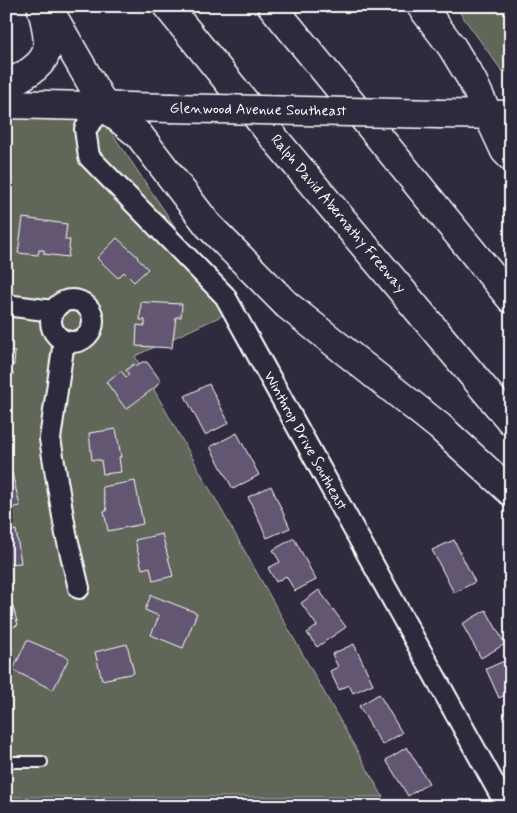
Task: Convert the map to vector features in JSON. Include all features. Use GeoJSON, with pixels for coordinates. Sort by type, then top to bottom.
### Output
{"type":"FeatureCollection","features":[{"type":"Feature","properties":{"kind":"main road"},"geometry":{"type":"LineString","coordinates":[[6,85],[23,76],[43,60],[48,44],[47,27],[41,6]]}},
{"type":"Feature","properties":{"kind":"main road"},"geometry":{"type":"LineString","coordinates":[[47,6],[105,107],[139,135],[208,225],[286,305],[440,427],[511,492]]}},
{"type":"Feature","properties":{"kind":"main road","name":"Ralph David Abernathy Freeway"},"geometry":{"type":"LineString","coordinates":[[167,6],[270,133],[511,421]]}},
{"type":"Feature","properties":{"kind":"main road"},"geometry":{"type":"LineString","coordinates":[[272,6],[511,299]]}},
{"type":"Feature","properties":{"kind":"main road"},"geometry":{"type":"LineString","coordinates":[[420,6],[452,47],[472,80],[499,114],[505,150],[511,158]]}},
{"type":"Feature","properties":{"kind":"main road","name":"Glenwood Avenue Southeast"},"geometry":{"type":"LineString","coordinates":[[6,104],[499,114]]}},
{"type":"Feature","properties":{"kind":"street","name":"Winthrop Drive Southeast"},"geometry":{"type":"LineString","coordinates":[[105,107],[85,129],[89,157],[225,296],[507,807]]}},
{"type":"Feature","properties":{"kind":"street"},"geometry":{"type":"LineString","coordinates":[[69,299],[83,302],[92,313],[93,327],[90,333],[78,342],[64,341],[53,332],[50,318],[53,311],[57,306],[69,299]]}},
{"type":"Feature","properties":{"kind":"street"},"geometry":{"type":"LineString","coordinates":[[6,305],[53,311]]}},
{"type":"Feature","properties":{"kind":"street"},"geometry":{"type":"LineString","coordinates":[[64,341],[50,439],[66,534],[79,588]]}},
{"type":"Feature","properties":{"kind":"lane"},"geometry":{"type":"LineString","coordinates":[[6,762],[42,762]]}},
{"type":"Feature","properties":{"kind":"green space"},"geometry":{"type":"Polygon","coordinates":[[[455,6],[511,6],[511,72],[502,71],[455,6]]]}},
{"type":"Feature","properties":{"kind":"green space"},"geometry":{"type":"Polygon","coordinates":[[[6,106],[97,111],[232,311],[135,356],[383,797],[6,797],[6,106]]]}},
{"type":"Feature","properties":{"kind":"building"},"geometry":{"type":"Polygon","coordinates":[[[23,218],[67,224],[65,240],[70,240],[68,257],[44,254],[44,250],[39,250],[38,255],[18,253],[23,218]]]}},
{"type":"Feature","properties":{"kind":"building"},"geometry":{"type":"Polygon","coordinates":[[[117,238],[148,269],[134,282],[124,272],[118,278],[97,258],[117,238]]]}},
{"type":"Feature","properties":{"kind":"building"},"geometry":{"type":"Polygon","coordinates":[[[141,302],[182,304],[181,317],[176,317],[172,348],[136,346],[137,325],[145,326],[145,320],[140,320],[141,302]]]}},
{"type":"Feature","properties":{"kind":"building"},"geometry":{"type":"Polygon","coordinates":[[[6,351],[15,352],[14,365],[6,366],[6,351]]]}},
{"type":"Feature","properties":{"kind":"building"},"geometry":{"type":"Polygon","coordinates":[[[142,362],[147,362],[161,381],[126,409],[106,382],[121,371],[126,377],[129,375],[126,370],[134,364],[136,366],[142,362]]]}},
{"type":"Feature","properties":{"kind":"building"},"geometry":{"type":"Polygon","coordinates":[[[6,372],[13,373],[12,384],[6,384],[6,372]]]}},
{"type":"Feature","properties":{"kind":"building"},"geometry":{"type":"Polygon","coordinates":[[[209,384],[229,423],[205,435],[185,396],[209,384]]]}},
{"type":"Feature","properties":{"kind":"building"},"geometry":{"type":"Polygon","coordinates":[[[6,404],[8,404],[9,447],[6,447],[6,404]]]}},
{"type":"Feature","properties":{"kind":"building"},"geometry":{"type":"Polygon","coordinates":[[[116,429],[121,457],[119,457],[121,472],[103,474],[101,460],[92,460],[89,433],[116,429]]]}},
{"type":"Feature","properties":{"kind":"building"},"geometry":{"type":"Polygon","coordinates":[[[237,433],[259,475],[233,489],[210,447],[237,433]]]}},
{"type":"Feature","properties":{"kind":"building"},"geometry":{"type":"Polygon","coordinates":[[[12,473],[20,506],[6,509],[6,474],[12,473]]]}},
{"type":"Feature","properties":{"kind":"building"},"geometry":{"type":"Polygon","coordinates":[[[135,481],[143,524],[108,531],[104,511],[107,511],[102,487],[135,481]]]}},
{"type":"Feature","properties":{"kind":"building"},"geometry":{"type":"Polygon","coordinates":[[[271,486],[290,528],[267,538],[248,497],[271,486]]]}},
{"type":"Feature","properties":{"kind":"building"},"geometry":{"type":"Polygon","coordinates":[[[16,530],[21,563],[6,564],[6,532],[16,530]]]}},
{"type":"Feature","properties":{"kind":"building"},"geometry":{"type":"Polygon","coordinates":[[[162,534],[173,576],[153,581],[150,567],[142,569],[135,540],[162,534]]]}},
{"type":"Feature","properties":{"kind":"building"},"geometry":{"type":"Polygon","coordinates":[[[294,538],[316,580],[295,591],[286,576],[276,582],[268,568],[280,562],[273,550],[294,538]]]}},
{"type":"Feature","properties":{"kind":"building"},"geometry":{"type":"Polygon","coordinates":[[[454,540],[475,582],[454,593],[432,550],[454,540]]]}},
{"type":"Feature","properties":{"kind":"building"},"geometry":{"type":"Polygon","coordinates":[[[319,590],[346,627],[317,647],[307,633],[317,626],[301,603],[319,590]]]}},
{"type":"Feature","properties":{"kind":"building"},"geometry":{"type":"Polygon","coordinates":[[[9,593],[18,625],[6,629],[6,594],[9,593]]]}},
{"type":"Feature","properties":{"kind":"building"},"geometry":{"type":"Polygon","coordinates":[[[151,595],[197,613],[183,648],[151,635],[159,616],[145,610],[151,595]]]}},
{"type":"Feature","properties":{"kind":"building"},"geometry":{"type":"Polygon","coordinates":[[[486,610],[505,644],[481,658],[462,624],[486,610]]]}},
{"type":"Feature","properties":{"kind":"building"},"geometry":{"type":"Polygon","coordinates":[[[27,640],[69,658],[53,690],[13,670],[27,640]]]}},
{"type":"Feature","properties":{"kind":"building"},"geometry":{"type":"Polygon","coordinates":[[[127,644],[134,673],[102,680],[95,652],[127,644]]]}},
{"type":"Feature","properties":{"kind":"building"},"geometry":{"type":"Polygon","coordinates":[[[354,644],[373,684],[353,693],[349,685],[339,690],[330,671],[338,667],[332,654],[354,644]]]}},
{"type":"Feature","properties":{"kind":"building"},"geometry":{"type":"Polygon","coordinates":[[[511,658],[511,692],[499,698],[486,669],[511,658]]]}},
{"type":"Feature","properties":{"kind":"building"},"geometry":{"type":"Polygon","coordinates":[[[379,694],[402,733],[382,745],[359,706],[379,694]]]}},
{"type":"Feature","properties":{"kind":"building"},"geometry":{"type":"Polygon","coordinates":[[[407,747],[429,783],[408,796],[386,760],[407,747]]]}}]}
